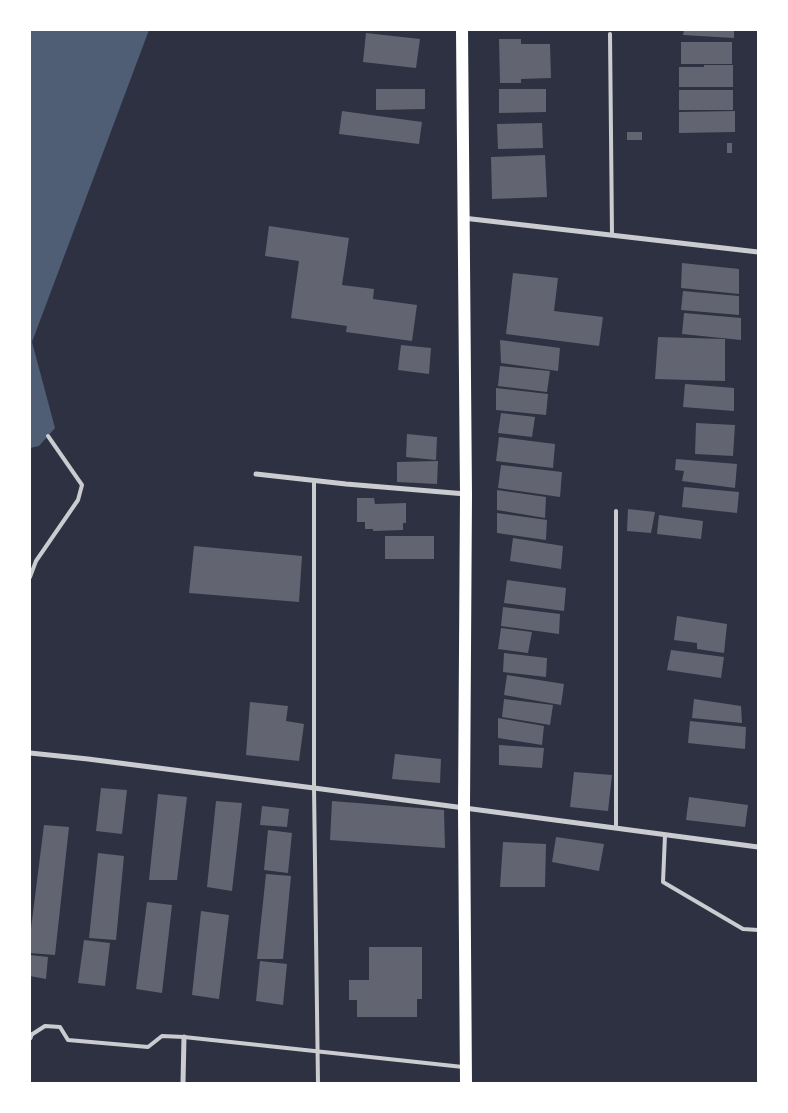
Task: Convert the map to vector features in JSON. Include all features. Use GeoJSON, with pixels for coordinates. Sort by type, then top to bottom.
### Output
{"type":"FeatureCollection","features":[{"type":"Feature","properties":{"kind":"main road"},"geometry":{"type":"LineString","coordinates":[[462,30],[462,218],[466,494],[464,807],[466,1083]]}},
{"type":"Feature","properties":{"kind":"street"},"geometry":{"type":"LineString","coordinates":[[462,218],[758,252]]}},
{"type":"Feature","properties":{"kind":"street"},"geometry":{"type":"LineString","coordinates":[[256,474],[466,494]]}},
{"type":"Feature","properties":{"kind":"street"},"geometry":{"type":"LineString","coordinates":[[30,753],[464,807],[758,848]]}},
{"type":"Feature","properties":{"kind":"street"},"geometry":{"type":"LineString","coordinates":[[183,1083],[184,1037]]}},
{"type":"Feature","properties":{"kind":"lane"},"geometry":{"type":"LineString","coordinates":[[610,34],[612,235]]}},
{"type":"Feature","properties":{"kind":"lane"},"geometry":{"type":"LineString","coordinates":[[30,576],[36,560],[78,500],[82,485],[48,436]]}},
{"type":"Feature","properties":{"kind":"lane"},"geometry":{"type":"LineString","coordinates":[[314,481],[314,788],[318,1083]]}},
{"type":"Feature","properties":{"kind":"lane"},"geometry":{"type":"LineString","coordinates":[[616,511],[616,828]]}},
{"type":"Feature","properties":{"kind":"lane"},"geometry":{"type":"LineString","coordinates":[[665,835],[663,882],[743,930],[758,930]]}},
{"type":"Feature","properties":{"kind":"lane"},"geometry":{"type":"LineString","coordinates":[[31,1037],[45,1026],[60,1026],[68,1040],[148,1047],[162,1036],[184,1037],[466,1068]]}},
{"type":"Feature","properties":{"kind":"water"},"geometry":{"type":"Polygon","coordinates":[[[30,30],[149,30],[32,342],[55,428],[39,446],[30,448],[30,30]]]}},
{"type":"Feature","properties":{"kind":"building"},"geometry":{"type":"Polygon","coordinates":[[[684,30],[734,30],[734,38],[683,35],[684,30]]]}},
{"type":"Feature","properties":{"kind":"building"},"geometry":{"type":"Polygon","coordinates":[[[366,33],[420,39],[416,68],[363,62],[366,33]]]}},
{"type":"Feature","properties":{"kind":"building"},"geometry":{"type":"Polygon","coordinates":[[[499,39],[521,39],[521,44],[550,44],[551,78],[521,79],[521,83],[500,83],[499,39]]]}},
{"type":"Feature","properties":{"kind":"building"},"geometry":{"type":"Polygon","coordinates":[[[681,42],[732,42],[732,64],[681,64],[681,42]]]}},
{"type":"Feature","properties":{"kind":"building"},"geometry":{"type":"Polygon","coordinates":[[[704,65],[733,65],[733,87],[679,87],[679,67],[704,67],[704,65]]]}},
{"type":"Feature","properties":{"kind":"building"},"geometry":{"type":"Polygon","coordinates":[[[376,89],[425,89],[425,109],[376,110],[376,89]]]}},
{"type":"Feature","properties":{"kind":"building"},"geometry":{"type":"Polygon","coordinates":[[[499,89],[546,89],[546,112],[499,113],[499,89]]]}},
{"type":"Feature","properties":{"kind":"building"},"geometry":{"type":"Polygon","coordinates":[[[679,90],[733,90],[733,110],[679,110],[679,90]]]}},
{"type":"Feature","properties":{"kind":"building"},"geometry":{"type":"Polygon","coordinates":[[[342,111],[422,122],[419,144],[339,134],[342,111]]]}},
{"type":"Feature","properties":{"kind":"building"},"geometry":{"type":"Polygon","coordinates":[[[735,111],[735,132],[679,133],[679,112],[735,111]]]}},
{"type":"Feature","properties":{"kind":"building"},"geometry":{"type":"Polygon","coordinates":[[[542,123],[543,148],[498,149],[497,124],[542,123]]]}},
{"type":"Feature","properties":{"kind":"building"},"geometry":{"type":"Polygon","coordinates":[[[627,132],[642,132],[642,140],[627,140],[627,132]]]}},
{"type":"Feature","properties":{"kind":"building"},"geometry":{"type":"Polygon","coordinates":[[[727,143],[732,143],[732,153],[727,153],[727,143]]]}},
{"type":"Feature","properties":{"kind":"building"},"geometry":{"type":"Polygon","coordinates":[[[545,155],[547,197],[492,199],[491,157],[545,155]]]}},
{"type":"Feature","properties":{"kind":"building"},"geometry":{"type":"Polygon","coordinates":[[[269,226],[349,238],[342,285],[374,289],[373,299],[417,305],[412,341],[346,332],[347,326],[291,318],[299,261],[265,256],[269,226]]]}},
{"type":"Feature","properties":{"kind":"building"},"geometry":{"type":"Polygon","coordinates":[[[682,263],[739,269],[739,294],[681,288],[682,263]]]}},
{"type":"Feature","properties":{"kind":"building"},"geometry":{"type":"Polygon","coordinates":[[[513,273],[558,278],[554,311],[603,317],[599,346],[506,334],[513,273]]]}},
{"type":"Feature","properties":{"kind":"building"},"geometry":{"type":"Polygon","coordinates":[[[683,291],[739,296],[739,315],[681,310],[683,291]]]}},
{"type":"Feature","properties":{"kind":"building"},"geometry":{"type":"Polygon","coordinates":[[[684,313],[741,318],[741,340],[682,334],[684,313]]]}},
{"type":"Feature","properties":{"kind":"building"},"geometry":{"type":"Polygon","coordinates":[[[658,337],[725,339],[725,381],[655,379],[658,337]]]}},
{"type":"Feature","properties":{"kind":"building"},"geometry":{"type":"Polygon","coordinates":[[[500,340],[560,348],[558,371],[501,363],[500,340]]]}},
{"type":"Feature","properties":{"kind":"building"},"geometry":{"type":"Polygon","coordinates":[[[401,345],[431,348],[429,374],[398,370],[401,345]]]}},
{"type":"Feature","properties":{"kind":"building"},"geometry":{"type":"Polygon","coordinates":[[[500,366],[550,371],[547,392],[498,386],[500,366]]]}},
{"type":"Feature","properties":{"kind":"building"},"geometry":{"type":"Polygon","coordinates":[[[685,384],[734,388],[734,411],[683,407],[685,384]]]}},
{"type":"Feature","properties":{"kind":"building"},"geometry":{"type":"Polygon","coordinates":[[[496,388],[548,394],[546,415],[496,410],[496,388]]]}},
{"type":"Feature","properties":{"kind":"building"},"geometry":{"type":"Polygon","coordinates":[[[501,413],[535,417],[532,437],[498,433],[501,413]]]}},
{"type":"Feature","properties":{"kind":"building"},"geometry":{"type":"Polygon","coordinates":[[[696,423],[735,425],[733,456],[695,454],[696,423]]]}},
{"type":"Feature","properties":{"kind":"building"},"geometry":{"type":"Polygon","coordinates":[[[407,434],[437,437],[436,460],[406,457],[407,434]]]}},
{"type":"Feature","properties":{"kind":"building"},"geometry":{"type":"Polygon","coordinates":[[[499,437],[555,444],[553,468],[496,461],[499,437]]]}},
{"type":"Feature","properties":{"kind":"building"},"geometry":{"type":"Polygon","coordinates":[[[676,459],[737,464],[735,488],[682,481],[684,471],[675,470],[676,459]]]}},
{"type":"Feature","properties":{"kind":"building"},"geometry":{"type":"Polygon","coordinates":[[[438,461],[437,484],[397,482],[397,462],[438,461]]]}},
{"type":"Feature","properties":{"kind":"building"},"geometry":{"type":"Polygon","coordinates":[[[501,465],[562,472],[560,497],[498,488],[501,465]]]}},
{"type":"Feature","properties":{"kind":"building"},"geometry":{"type":"Polygon","coordinates":[[[684,487],[739,492],[737,513],[682,507],[684,487]]]}},
{"type":"Feature","properties":{"kind":"building"},"geometry":{"type":"Polygon","coordinates":[[[497,490],[546,497],[545,518],[497,510],[497,490]]]}},
{"type":"Feature","properties":{"kind":"building"},"geometry":{"type":"Polygon","coordinates":[[[357,498],[374,498],[375,504],[406,503],[406,523],[403,523],[403,530],[373,531],[373,529],[365,529],[365,522],[357,522],[357,498]]]}},
{"type":"Feature","properties":{"kind":"building"},"geometry":{"type":"Polygon","coordinates":[[[628,509],[655,512],[651,533],[627,531],[628,509]]]}},
{"type":"Feature","properties":{"kind":"building"},"geometry":{"type":"Polygon","coordinates":[[[497,513],[547,520],[546,540],[497,533],[497,513]]]}},
{"type":"Feature","properties":{"kind":"building"},"geometry":{"type":"Polygon","coordinates":[[[659,515],[703,521],[701,539],[657,534],[659,515]]]}},
{"type":"Feature","properties":{"kind":"building"},"geometry":{"type":"Polygon","coordinates":[[[385,536],[434,536],[434,559],[385,559],[385,536]]]}},
{"type":"Feature","properties":{"kind":"building"},"geometry":{"type":"Polygon","coordinates":[[[513,538],[563,546],[561,569],[510,561],[513,538]]]}},
{"type":"Feature","properties":{"kind":"building"},"geometry":{"type":"Polygon","coordinates":[[[194,546],[302,556],[299,602],[189,593],[194,546]]]}},
{"type":"Feature","properties":{"kind":"building"},"geometry":{"type":"Polygon","coordinates":[[[507,580],[566,588],[564,611],[504,603],[507,580]]]}},
{"type":"Feature","properties":{"kind":"building"},"geometry":{"type":"Polygon","coordinates":[[[503,607],[560,614],[559,634],[501,626],[503,607]]]}},
{"type":"Feature","properties":{"kind":"building"},"geometry":{"type":"Polygon","coordinates":[[[677,616],[727,624],[724,653],[697,649],[697,643],[674,640],[677,616]]]}},
{"type":"Feature","properties":{"kind":"building"},"geometry":{"type":"Polygon","coordinates":[[[501,628],[532,632],[528,653],[498,649],[501,628]]]}},
{"type":"Feature","properties":{"kind":"building"},"geometry":{"type":"Polygon","coordinates":[[[671,650],[724,657],[721,678],[667,670],[671,650]]]}},
{"type":"Feature","properties":{"kind":"building"},"geometry":{"type":"Polygon","coordinates":[[[504,653],[547,658],[546,677],[503,672],[504,653]]]}},
{"type":"Feature","properties":{"kind":"building"},"geometry":{"type":"Polygon","coordinates":[[[507,675],[564,684],[561,705],[504,695],[507,675]]]}},
{"type":"Feature","properties":{"kind":"building"},"geometry":{"type":"Polygon","coordinates":[[[504,699],[553,705],[550,725],[502,717],[504,699]]]}},
{"type":"Feature","properties":{"kind":"building"},"geometry":{"type":"Polygon","coordinates":[[[694,699],[741,706],[742,723],[692,718],[694,699]]]}},
{"type":"Feature","properties":{"kind":"building"},"geometry":{"type":"Polygon","coordinates":[[[250,702],[288,706],[286,721],[304,724],[299,761],[246,755],[250,702]]]}},
{"type":"Feature","properties":{"kind":"building"},"geometry":{"type":"Polygon","coordinates":[[[498,718],[544,726],[542,745],[498,738],[498,718]]]}},
{"type":"Feature","properties":{"kind":"building"},"geometry":{"type":"Polygon","coordinates":[[[690,721],[746,727],[745,749],[688,743],[690,721]]]}},
{"type":"Feature","properties":{"kind":"building"},"geometry":{"type":"Polygon","coordinates":[[[499,745],[544,748],[542,768],[499,765],[499,745]]]}},
{"type":"Feature","properties":{"kind":"building"},"geometry":{"type":"Polygon","coordinates":[[[395,754],[441,759],[440,783],[392,779],[395,754]]]}},
{"type":"Feature","properties":{"kind":"building"},"geometry":{"type":"Polygon","coordinates":[[[574,772],[612,775],[608,811],[570,807],[574,772]]]}},
{"type":"Feature","properties":{"kind":"building"},"geometry":{"type":"Polygon","coordinates":[[[101,788],[127,790],[122,834],[96,831],[101,788]]]}},
{"type":"Feature","properties":{"kind":"building"},"geometry":{"type":"Polygon","coordinates":[[[158,794],[187,797],[177,880],[149,880],[158,794]]]}},
{"type":"Feature","properties":{"kind":"building"},"geometry":{"type":"Polygon","coordinates":[[[689,797],[748,805],[745,827],[686,820],[689,797]]]}},
{"type":"Feature","properties":{"kind":"building"},"geometry":{"type":"Polygon","coordinates":[[[216,801],[242,803],[232,891],[207,887],[216,801]]]}},
{"type":"Feature","properties":{"kind":"building"},"geometry":{"type":"Polygon","coordinates":[[[332,801],[444,810],[445,848],[330,840],[332,801]]]}},
{"type":"Feature","properties":{"kind":"building"},"geometry":{"type":"Polygon","coordinates":[[[262,806],[289,809],[287,827],[260,825],[262,806]]]}},
{"type":"Feature","properties":{"kind":"building"},"geometry":{"type":"Polygon","coordinates":[[[44,825],[69,827],[55,955],[30,953],[30,936],[44,825]]]}},
{"type":"Feature","properties":{"kind":"building"},"geometry":{"type":"Polygon","coordinates":[[[268,830],[292,833],[288,873],[264,870],[268,830]]]}},
{"type":"Feature","properties":{"kind":"building"},"geometry":{"type":"Polygon","coordinates":[[[556,837],[604,844],[599,871],[552,862],[556,837]]]}},
{"type":"Feature","properties":{"kind":"building"},"geometry":{"type":"Polygon","coordinates":[[[503,842],[546,844],[545,887],[500,887],[503,842]]]}},
{"type":"Feature","properties":{"kind":"building"},"geometry":{"type":"Polygon","coordinates":[[[98,853],[124,856],[116,940],[89,938],[98,853]]]}},
{"type":"Feature","properties":{"kind":"building"},"geometry":{"type":"Polygon","coordinates":[[[266,874],[291,876],[283,959],[257,959],[266,874]]]}},
{"type":"Feature","properties":{"kind":"building"},"geometry":{"type":"Polygon","coordinates":[[[147,902],[172,905],[162,993],[136,989],[147,902]]]}},
{"type":"Feature","properties":{"kind":"building"},"geometry":{"type":"Polygon","coordinates":[[[201,911],[229,915],[219,999],[192,995],[201,911]]]}},
{"type":"Feature","properties":{"kind":"building"},"geometry":{"type":"Polygon","coordinates":[[[84,940],[110,943],[105,986],[78,983],[84,940]]]}},
{"type":"Feature","properties":{"kind":"building"},"geometry":{"type":"Polygon","coordinates":[[[369,947],[422,947],[422,999],[417,999],[417,1017],[357,1017],[357,1000],[349,1000],[349,980],[369,980],[369,947]]]}},
{"type":"Feature","properties":{"kind":"building"},"geometry":{"type":"Polygon","coordinates":[[[30,955],[48,957],[46,979],[30,976],[30,955]]]}},
{"type":"Feature","properties":{"kind":"building"},"geometry":{"type":"Polygon","coordinates":[[[260,961],[287,964],[283,1005],[256,1001],[260,961]]]}}]}
